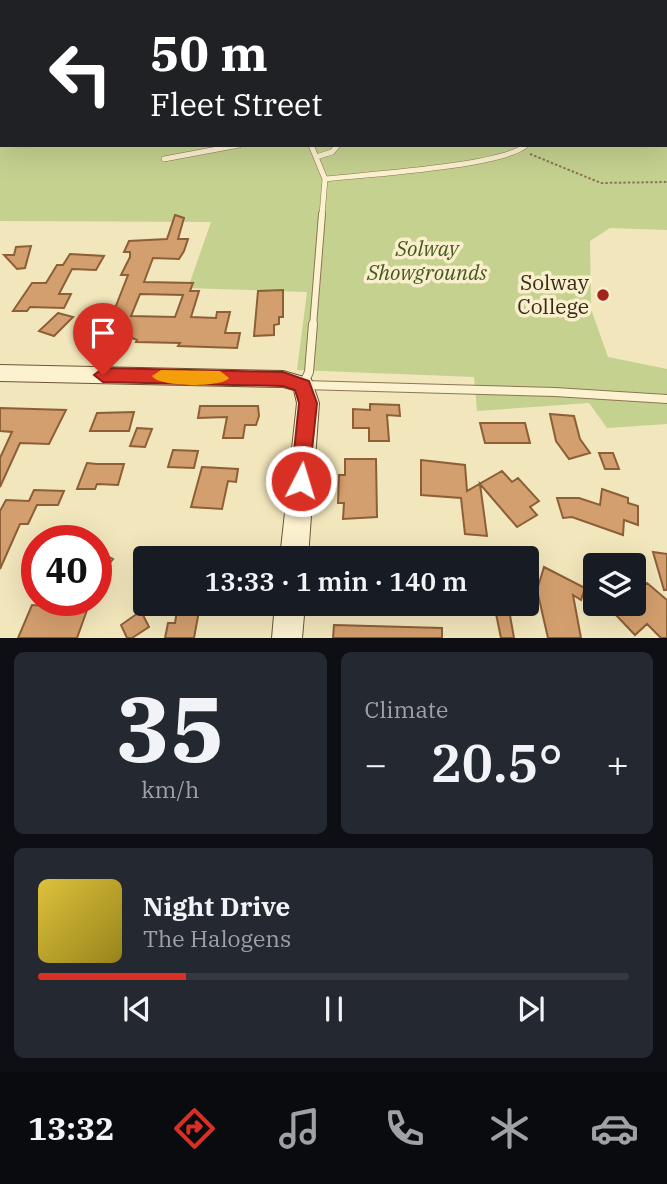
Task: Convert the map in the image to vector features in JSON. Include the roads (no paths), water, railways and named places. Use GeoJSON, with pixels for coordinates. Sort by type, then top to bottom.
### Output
{"type":"FeatureCollection","features":[{"type":"Feature","properties":{"kind":"street"},"geometry":{"type":"LineString","coordinates":[[0,373],[283,379],[303,385],[308,403],[295,546]]}},
{"type":"Feature","properties":{"kind":"street"},"geometry":{"type":"LineString","coordinates":[[287,638],[289,616]]}},
{"type":"Feature","properties":{"kind":"lane"},"geometry":{"type":"LineString","coordinates":[[164,159],[228,147]]}},
{"type":"Feature","properties":{"kind":"lane"},"geometry":{"type":"LineString","coordinates":[[312,147],[326,178],[309,372],[303,385],[555,392],[667,399]]}},
{"type":"Feature","properties":{"kind":"lane"},"geometry":{"type":"LineString","coordinates":[[316,157],[332,152],[336,147]]}},
{"type":"Feature","properties":{"kind":"lane"},"geometry":{"type":"LineString","coordinates":[[326,178],[471,162],[520,151],[524,147]]}},
{"type":"Feature","properties":{"kind":"place","name":"Solway College"},"geometry":{"type":"Point","coordinates":[603,295]}},
{"type":"Feature","properties":{"kind":"park label","name":"Solway Showgrounds"},"geometry":{"type":"Point","coordinates":[427,261]}}]}
